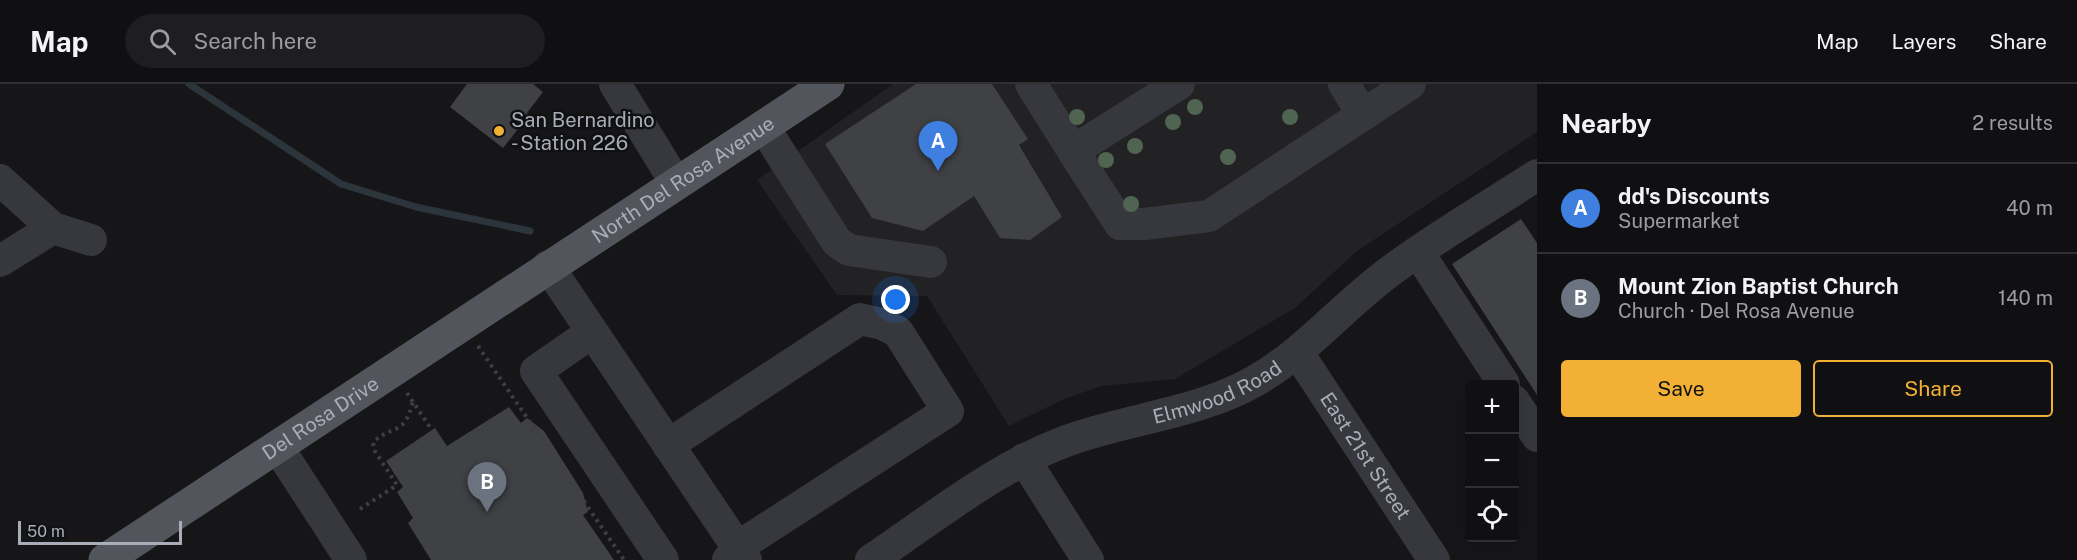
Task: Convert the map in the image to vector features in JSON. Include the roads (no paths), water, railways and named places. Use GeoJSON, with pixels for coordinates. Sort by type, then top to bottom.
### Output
{"type":"FeatureCollection","features":[{"type":"Feature","properties":{"kind":"main road","name":"North Del Rosa Avenue"},"geometry":{"type":"LineString","coordinates":[[542,270],[828,84]]}},
{"type":"Feature","properties":{"kind":"main road","name":"Del Rosa Drive"},"geometry":{"type":"LineString","coordinates":[[105,560],[542,270]]}},
{"type":"Feature","properties":{"kind":"street"},"geometry":{"type":"LineString","coordinates":[[615,84],[676,183]]}},
{"type":"Feature","properties":{"kind":"street"},"geometry":{"type":"LineString","coordinates":[[1031,84],[1120,224],[1144,224],[1209,216],[1410,84]]}},
{"type":"Feature","properties":{"kind":"street"},"geometry":{"type":"LineString","coordinates":[[1073,152],[1179,84]]}},
{"type":"Feature","properties":{"kind":"street"},"geometry":{"type":"LineString","coordinates":[[1344,84],[1363,115]]}},
{"type":"Feature","properties":{"kind":"street"},"geometry":{"type":"LineString","coordinates":[[764,126],[837,242],[849,250],[931,262]]}},
{"type":"Feature","properties":{"kind":"street","name":"Elmwood Road"},"geometry":{"type":"LineString","coordinates":[[871,560],[1024,459],[1070,440],[1212,400],[1254,382],[1298,352],[1360,296],[1418,252],[1536,177]]}},
{"type":"Feature","properties":{"kind":"street"},"geometry":{"type":"LineString","coordinates":[[0,180],[53,228],[91,240]]}},
{"type":"Feature","properties":{"kind":"street"},"geometry":{"type":"LineString","coordinates":[[0,261],[53,228]]}},
{"type":"Feature","properties":{"kind":"street"},"geometry":{"type":"LineString","coordinates":[[1418,252],[1501,380]]}},
{"type":"Feature","properties":{"kind":"street"},"geometry":{"type":"LineString","coordinates":[[542,270],[591,333],[668,445],[737,556],[948,411],[898,332],[882,324],[860,319],[668,445]]}},
{"type":"Feature","properties":{"kind":"street"},"geometry":{"type":"LineString","coordinates":[[591,333],[536,371],[663,560]]}},
{"type":"Feature","properties":{"kind":"street","name":"East 21st Street"},"geometry":{"type":"LineString","coordinates":[[1298,352],[1434,560]]}},
{"type":"Feature","properties":{"kind":"street"},"geometry":{"type":"LineString","coordinates":[[1519,407],[1537,436]]}},
{"type":"Feature","properties":{"kind":"street"},"geometry":{"type":"LineString","coordinates":[[277,446],[351,560]]}},
{"type":"Feature","properties":{"kind":"street"},"geometry":{"type":"LineString","coordinates":[[1024,459],[1088,560]]}},
{"type":"Feature","properties":{"kind":"waterway"},"geometry":{"type":"LineString","coordinates":[[189,84],[341,184],[416,207],[530,231]]}},
{"type":"Feature","properties":{"kind":"place","name":"San Bernardino - Station 226"},"geometry":{"type":"Point","coordinates":[499,131]}},
{"type":"Feature","properties":{"kind":"place","name":"dd's Discounts"},"geometry":{"type":"Point","coordinates":[938,171]}},
{"type":"Feature","properties":{"kind":"place","name":"Mount Zion Baptist Church"},"geometry":{"type":"Point","coordinates":[487,512]}}]}
